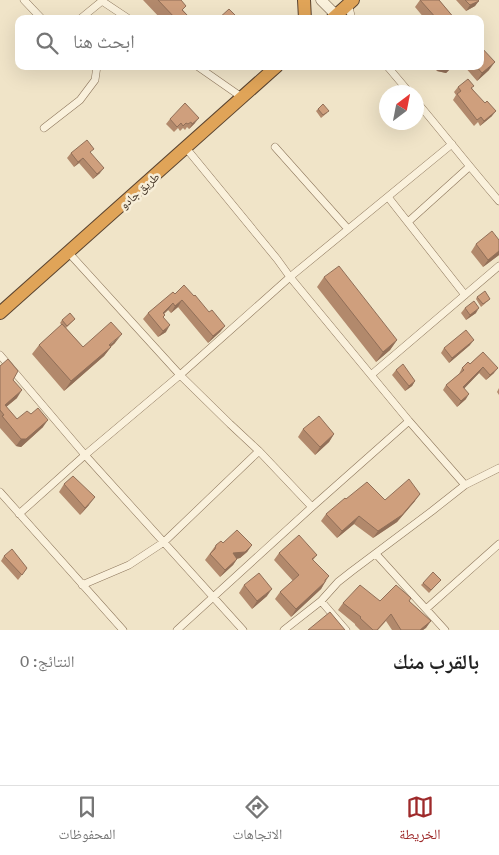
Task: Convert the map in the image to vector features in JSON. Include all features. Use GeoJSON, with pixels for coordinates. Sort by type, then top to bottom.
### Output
{"type":"FeatureCollection","features":[{"type":"Feature","properties":{"kind":"highway"},"geometry":{"type":"LineString","coordinates":[[304,0],[305,15]]}},
{"type":"Feature","properties":{"kind":"highway"},"geometry":{"type":"LineString","coordinates":[[339,15],[348,1]]}},
{"type":"Feature","properties":{"kind":"highway","name":"طريق جادو"},"geometry":{"type":"LineString","coordinates":[[0,313],[273,70]]}},
{"type":"Feature","properties":{"kind":"street"},"geometry":{"type":"LineString","coordinates":[[24,0],[38,15]]}},
{"type":"Feature","properties":{"kind":"street"},"geometry":{"type":"LineString","coordinates":[[85,15],[102,0],[117,15]]}},
{"type":"Feature","properties":{"kind":"street"},"geometry":{"type":"LineString","coordinates":[[321,0],[334,15]]}},
{"type":"Feature","properties":{"kind":"street"},"geometry":{"type":"LineString","coordinates":[[348,1],[351,15]]}},
{"type":"Feature","properties":{"kind":"street"},"geometry":{"type":"LineString","coordinates":[[44,128],[80,100],[95,80],[96,70]]}},
{"type":"Feature","properties":{"kind":"street"},"geometry":{"type":"LineString","coordinates":[[204,70],[243,98]]}},
{"type":"Feature","properties":{"kind":"street"},"geometry":{"type":"LineString","coordinates":[[390,70],[403,85]]}},
{"type":"Feature","properties":{"kind":"street"},"geometry":{"type":"LineString","coordinates":[[424,111],[499,201]]}},
{"type":"Feature","properties":{"kind":"street"},"geometry":{"type":"LineString","coordinates":[[19,514],[290,278],[452,144]]}},
{"type":"Feature","properties":{"kind":"street"},"geometry":{"type":"LineString","coordinates":[[275,147],[348,229]]}},
{"type":"Feature","properties":{"kind":"street"},"geometry":{"type":"LineString","coordinates":[[186,148],[277,259],[290,278],[464,485]]}},
{"type":"Feature","properties":{"kind":"street"},"geometry":{"type":"LineString","coordinates":[[408,222],[469,167]]}},
{"type":"Feature","properties":{"kind":"street"},"geometry":{"type":"LineString","coordinates":[[388,197],[465,295]]}},
{"type":"Feature","properties":{"kind":"street"},"geometry":{"type":"LineString","coordinates":[[68,252],[180,375],[260,451],[312,507]]}},
{"type":"Feature","properties":{"kind":"street"},"geometry":{"type":"LineString","coordinates":[[371,375],[499,266]]}},
{"type":"Feature","properties":{"kind":"street"},"geometry":{"type":"LineString","coordinates":[[0,356],[85,455],[243,630]]}},
{"type":"Feature","properties":{"kind":"street"},"geometry":{"type":"LineString","coordinates":[[177,630],[409,421]]}},
{"type":"Feature","properties":{"kind":"street"},"geometry":{"type":"LineString","coordinates":[[82,585],[128,565],[164,542],[260,451]]}},
{"type":"Feature","properties":{"kind":"street"},"geometry":{"type":"LineString","coordinates":[[284,630],[338,582],[464,485],[499,468]]}},
{"type":"Feature","properties":{"kind":"street"},"geometry":{"type":"LineString","coordinates":[[0,492],[123,630]]}},
{"type":"Feature","properties":{"kind":"street"},"geometry":{"type":"LineString","coordinates":[[426,609],[499,544]]}},
{"type":"Feature","properties":{"kind":"street"},"geometry":{"type":"LineString","coordinates":[[376,554],[445,630]]}},
{"type":"Feature","properties":{"kind":"street"},"geometry":{"type":"LineString","coordinates":[[320,600],[346,630]]}},
{"type":"Feature","properties":{"kind":"building"},"geometry":{"type":"Polygon","coordinates":[[[158,0],[181,0],[186,6],[182,10],[187,15],[172,15],[158,0]]]}},
{"type":"Feature","properties":{"kind":"building"},"geometry":{"type":"Polygon","coordinates":[[[420,0],[439,0],[452,15],[433,15],[420,0]]]}},
{"type":"Feature","properties":{"kind":"building"},"geometry":{"type":"Polygon","coordinates":[[[465,0],[478,0],[479,1],[470,5],[465,0]]]}},
{"type":"Feature","properties":{"kind":"building"},"geometry":{"type":"Polygon","coordinates":[[[229,9],[235,15],[222,15],[229,9]]]}},
{"type":"Feature","properties":{"kind":"building"},"geometry":{"type":"Polygon","coordinates":[[[484,50],[495,62],[482,73],[479,70],[484,70],[484,50]]]}},
{"type":"Feature","properties":{"kind":"building"},"geometry":{"type":"Polygon","coordinates":[[[468,79],[474,86],[471,88],[485,103],[487,101],[496,111],[484,121],[481,117],[477,120],[457,94],[461,91],[458,87],[468,79]]]}},
{"type":"Feature","properties":{"kind":"building"},"geometry":{"type":"Polygon","coordinates":[[[185,103],[199,118],[192,124],[191,122],[186,123],[183,126],[181,123],[177,127],[170,119],[185,103]]]}},
{"type":"Feature","properties":{"kind":"building"},"geometry":{"type":"Polygon","coordinates":[[[323,104],[329,111],[323,115],[318,109],[323,104]]]}},
{"type":"Feature","properties":{"kind":"building"},"geometry":{"type":"Polygon","coordinates":[[[87,140],[94,149],[90,152],[104,168],[97,174],[83,158],[78,162],[71,153],[87,140]]]}},
{"type":"Feature","properties":{"kind":"building"},"geometry":{"type":"Polygon","coordinates":[[[492,231],[499,240],[499,251],[488,260],[476,244],[492,231]]]}},
{"type":"Feature","properties":{"kind":"building"},"geometry":{"type":"Polygon","coordinates":[[[339,266],[397,340],[383,352],[324,277],[339,266]]]}},
{"type":"Feature","properties":{"kind":"building"},"geometry":{"type":"Polygon","coordinates":[[[184,285],[209,312],[212,310],[225,326],[213,336],[182,300],[175,306],[173,303],[163,313],[165,315],[163,317],[170,325],[163,331],[148,313],[173,292],[175,294],[184,285]]]}},
{"type":"Feature","properties":{"kind":"building"},"geometry":{"type":"Polygon","coordinates":[[[485,291],[490,299],[483,304],[477,297],[485,291]]]}},
{"type":"Feature","properties":{"kind":"building"},"geometry":{"type":"Polygon","coordinates":[[[474,301],[479,308],[470,315],[465,308],[474,301]]]}},
{"type":"Feature","properties":{"kind":"building"},"geometry":{"type":"Polygon","coordinates":[[[70,313],[75,319],[67,326],[62,320],[70,313]]]}},
{"type":"Feature","properties":{"kind":"building"},"geometry":{"type":"Polygon","coordinates":[[[111,322],[122,334],[109,345],[111,347],[71,381],[39,345],[62,324],[83,347],[111,322]]]}},
{"type":"Feature","properties":{"kind":"building"},"geometry":{"type":"Polygon","coordinates":[[[466,330],[474,340],[452,358],[444,348],[466,330]]]}},
{"type":"Feature","properties":{"kind":"building"},"geometry":{"type":"Polygon","coordinates":[[[483,352],[498,368],[490,375],[483,367],[463,387],[469,394],[461,401],[446,385],[464,370],[462,368],[468,362],[470,364],[483,352]]]}},
{"type":"Feature","properties":{"kind":"building"},"geometry":{"type":"Polygon","coordinates":[[[8,359],[18,371],[13,380],[22,390],[5,405],[17,419],[27,411],[31,414],[38,408],[48,420],[26,439],[21,439],[2,416],[4,415],[0,410],[0,366],[8,359]]]}},
{"type":"Feature","properties":{"kind":"building"},"geometry":{"type":"Polygon","coordinates":[[[403,364],[415,381],[409,386],[396,370],[403,364]]]}},
{"type":"Feature","properties":{"kind":"building"},"geometry":{"type":"Polygon","coordinates":[[[319,416],[334,434],[320,447],[303,429],[319,416]]]}},
{"type":"Feature","properties":{"kind":"building"},"geometry":{"type":"Polygon","coordinates":[[[73,476],[95,497],[85,508],[64,484],[73,476]]]}},
{"type":"Feature","properties":{"kind":"building"},"geometry":{"type":"Polygon","coordinates":[[[409,479],[420,494],[402,515],[378,531],[359,516],[342,531],[326,514],[367,482],[385,500],[409,479]]]}},
{"type":"Feature","properties":{"kind":"building"},"geometry":{"type":"Polygon","coordinates":[[[237,530],[252,545],[245,552],[233,553],[237,559],[225,570],[210,554],[216,545],[221,541],[223,543],[237,530]]]}},
{"type":"Feature","properties":{"kind":"building"},"geometry":{"type":"Polygon","coordinates":[[[299,535],[317,555],[312,559],[329,576],[296,609],[280,592],[299,575],[279,553],[299,535]]]}},
{"type":"Feature","properties":{"kind":"building"},"geometry":{"type":"Polygon","coordinates":[[[12,549],[27,568],[22,575],[4,556],[12,549]]]}},
{"type":"Feature","properties":{"kind":"building"},"geometry":{"type":"Polygon","coordinates":[[[433,572],[441,580],[431,590],[423,583],[433,572]]]}},
{"type":"Feature","properties":{"kind":"building"},"geometry":{"type":"Polygon","coordinates":[[[259,573],[272,589],[257,601],[244,585],[259,573]]]}},
{"type":"Feature","properties":{"kind":"building"},"geometry":{"type":"Polygon","coordinates":[[[360,585],[380,601],[396,585],[411,598],[409,601],[431,621],[420,630],[401,630],[391,614],[377,630],[373,630],[361,617],[343,603],[360,585]]]}},
{"type":"Feature","properties":{"kind":"building"},"geometry":{"type":"Polygon","coordinates":[[[330,612],[345,630],[308,630],[330,612]]]}}]}
